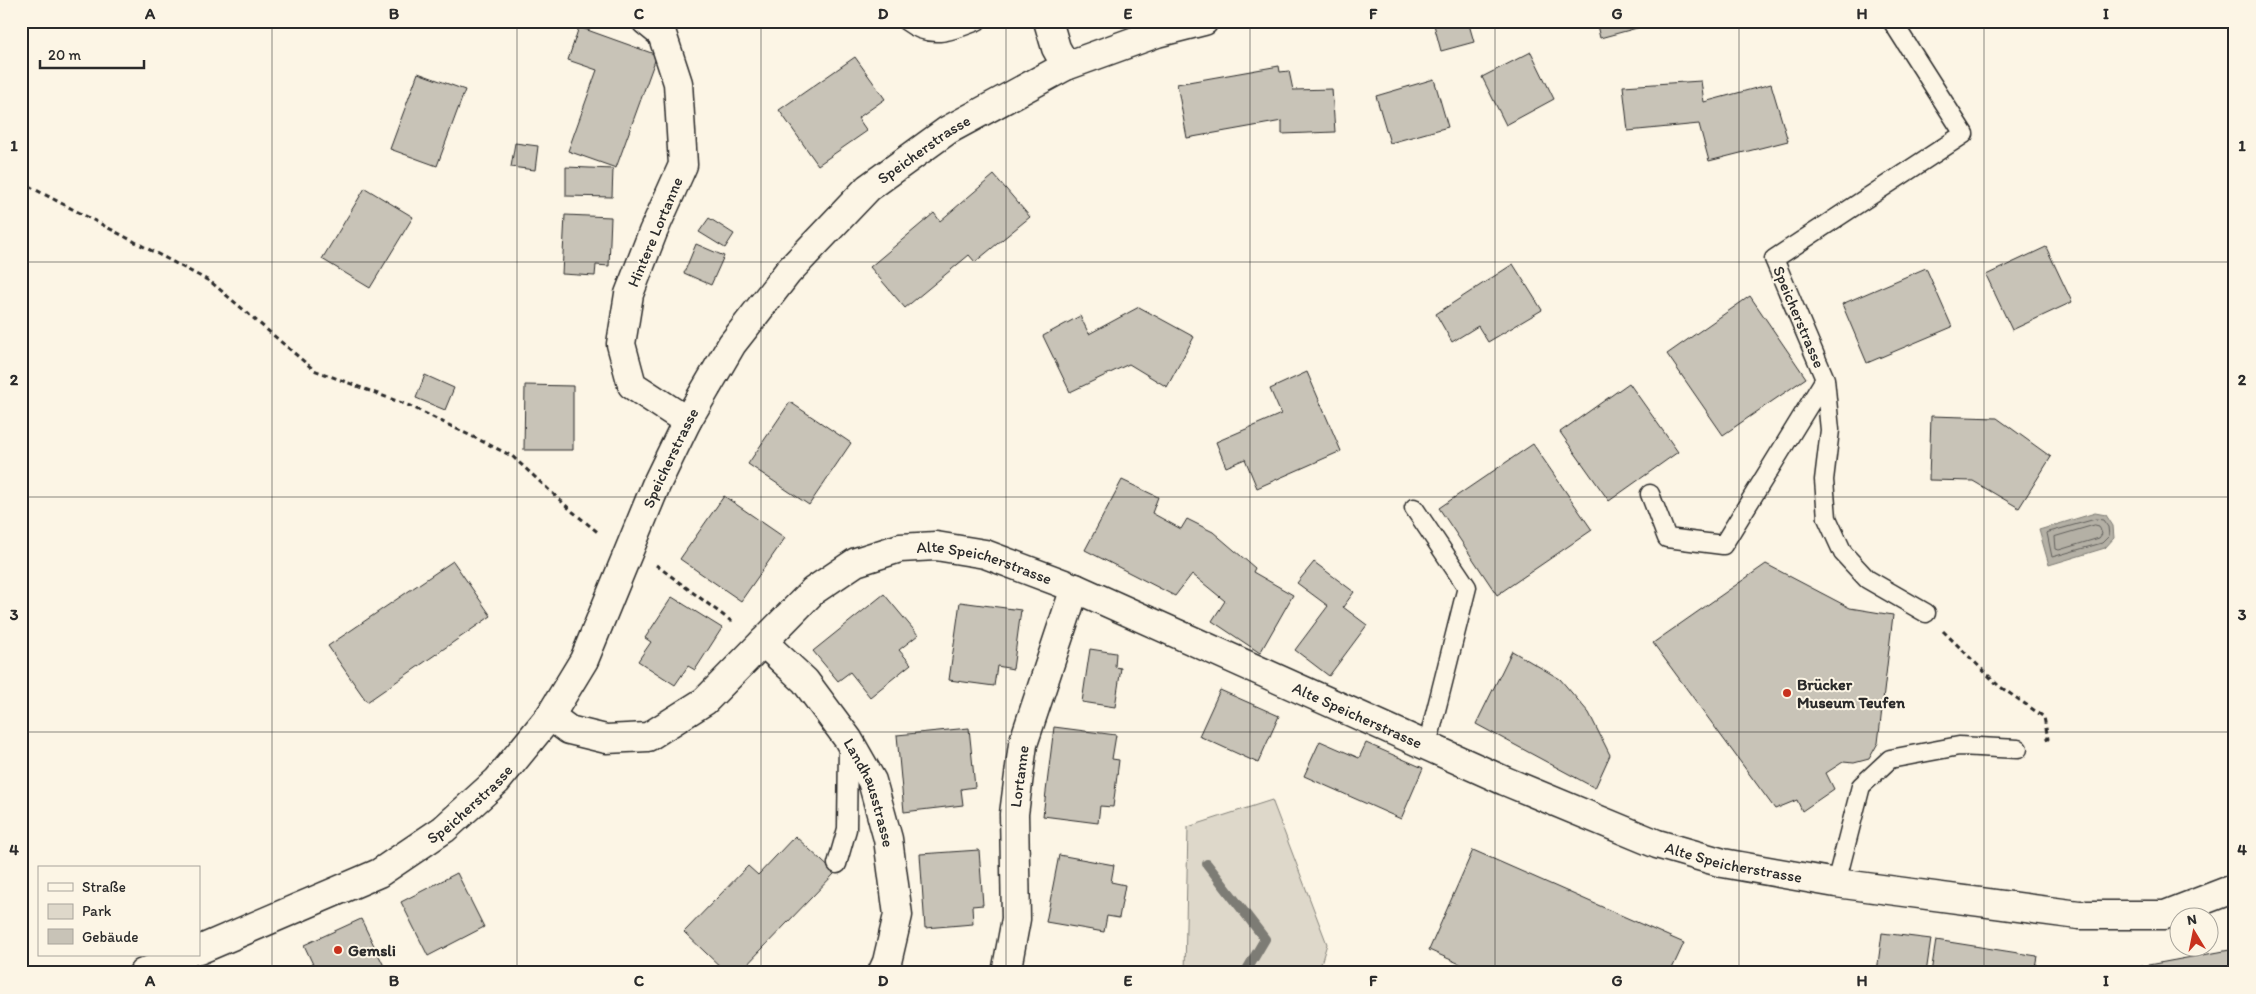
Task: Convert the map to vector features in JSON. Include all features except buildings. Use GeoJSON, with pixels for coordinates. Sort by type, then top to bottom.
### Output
{"type":"FeatureCollection","features":[{"type":"Feature","properties":{"kind":"street","name":"Hintere Lortanne"},"geometry":{"type":"LineString","coordinates":[[646,21],[662,34],[678,83],[683,165],[653,232],[629,294],[621,344],[632,385],[687,422]]}},
{"type":"Feature","properties":{"kind":"street"},"geometry":{"type":"LineString","coordinates":[[1048,21],[1056,48],[1066,66]]}},
{"type":"Feature","properties":{"kind":"street","name":"Speicherstrasse"},"geometry":{"type":"LineString","coordinates":[[200,950],[379,872],[444,829],[497,781],[550,716],[584,660],[656,485],[687,422],[737,337],[788,272],[868,188],[948,130],[1066,66],[1156,33],[1204,21]]}},
{"type":"Feature","properties":{"kind":"street","name":"Alte Speicherstrasse"},"geometry":{"type":"LineString","coordinates":[[550,716],[569,730],[606,740],[648,737],[705,701],[820,586],[856,562],[900,548],[936,546],[985,554],[1075,588],[1505,781],[1657,844],[1723,863],[1836,883],[2079,915],[2165,915],[2235,888]]}},
{"type":"Feature","properties":{"kind":"street","name":"Lortanne"},"geometry":{"type":"LineString","coordinates":[[1006,973],[1016,919],[1014,814],[1023,744],[1075,588]]}},
{"type":"Feature","properties":{"kind":"street","name":"Landhausstrasse"},"geometry":{"type":"LineString","coordinates":[[763,642],[805,681],[848,739],[872,781],[888,839],[898,915],[887,962],[882,973]]}},
{"type":"Feature","properties":{"kind":"street"},"geometry":{"type":"LineString","coordinates":[[143,973],[183,956]]}},
{"type":"Feature","properties":{"kind":"lane"},"geometry":{"type":"LineString","coordinates":[[906,21],[924,31],[947,33],[977,21]]}},
{"type":"Feature","properties":{"kind":"lane","name":"Speicherstrasse"},"geometry":{"type":"LineString","coordinates":[[1650,494],[1667,538],[1723,545],[1825,378],[1774,259],[1964,134],[1892,21]]}},
{"type":"Feature","properties":{"kind":"lane"},"geometry":{"type":"LineString","coordinates":[[1825,378],[1830,430],[1824,480],[1828,518],[1842,553],[1867,580],[1926,613]]}},
{"type":"Feature","properties":{"kind":"lane"},"geometry":{"type":"LineString","coordinates":[[1414,508],[1467,587],[1431,730],[1425,745]]}},
{"type":"Feature","properties":{"kind":"lane"},"geometry":{"type":"LineString","coordinates":[[837,864],[847,829],[848,739]]}},
{"type":"Feature","properties":{"kind":"lane"},"geometry":{"type":"LineString","coordinates":[[1836,883],[1861,786],[1890,759],[1958,746],[2018,749]]}},
{"type":"Feature","properties":{"kind":"path"},"geometry":{"type":"LineString","coordinates":[[21,182],[211,282],[314,370],[410,406],[512,456],[573,512],[604,537]]}},
{"type":"Feature","properties":{"kind":"path"},"geometry":{"type":"LineString","coordinates":[[649,560],[740,628]]}},
{"type":"Feature","properties":{"kind":"path"},"geometry":{"type":"LineString","coordinates":[[1926,613],[1999,686],[2044,716],[2048,739],[2018,749]]}},
{"type":"Feature","properties":{"kind":"green space"},"geometry":{"type":"Polygon","coordinates":[[[1272,800],[1327,944],[1318,973],[1185,973],[1188,827],[1272,800]]]}},
{"type":"Feature","properties":{"kind":"water"},"geometry":{"type":"Polygon","coordinates":[[[2095,513],[2106,515],[2113,526],[2114,538],[2105,548],[2049,565],[2039,530],[2095,513]]]}},
{"type":"Feature","properties":{"kind":"waterway"},"geometry":{"type":"LineString","coordinates":[[1207,864],[1265,939],[1245,973]]}},
{"type":"Feature","properties":{"kind":"place","name":"Brücker Museum Teufen"},"geometry":{"type":"Point","coordinates":[1787,693]}},
{"type":"Feature","properties":{"kind":"place","name":"Gemsli"},"geometry":{"type":"Point","coordinates":[338,950]}}]}
